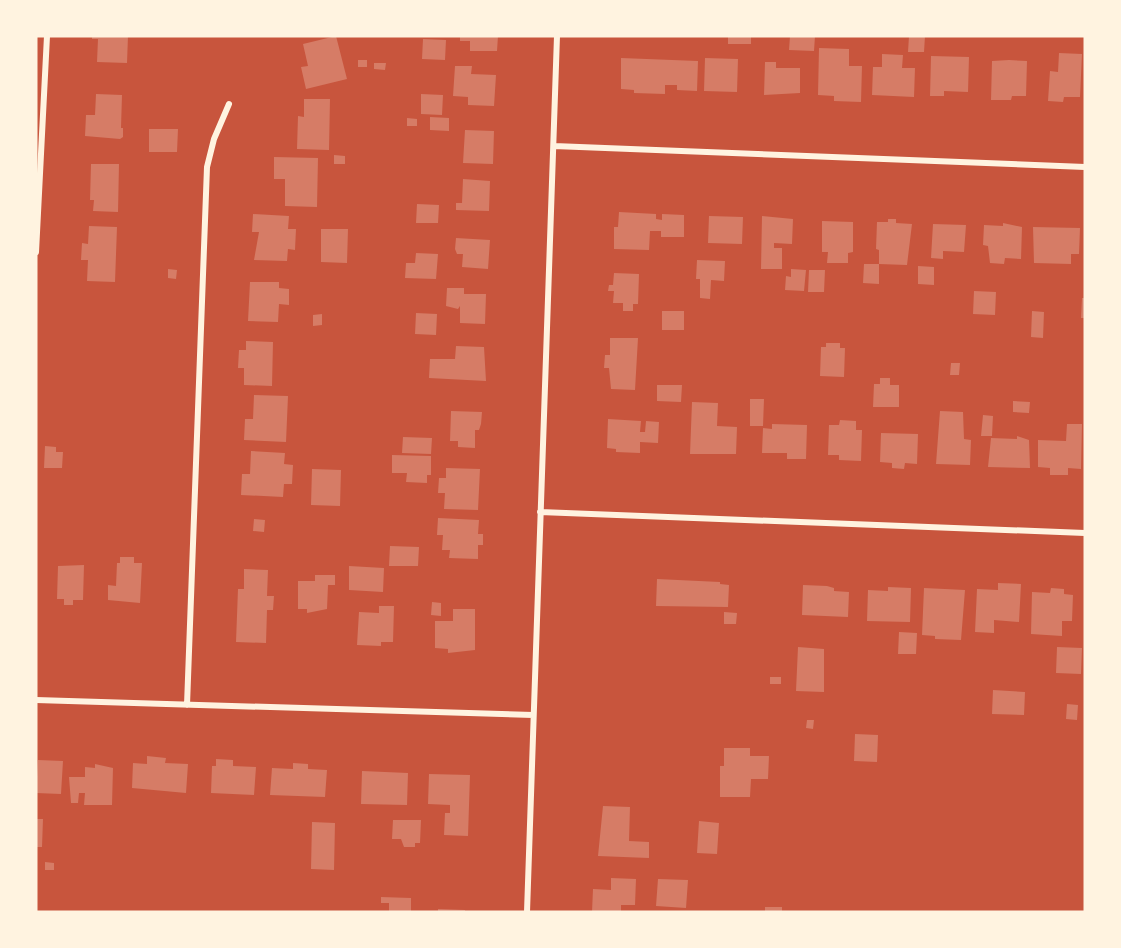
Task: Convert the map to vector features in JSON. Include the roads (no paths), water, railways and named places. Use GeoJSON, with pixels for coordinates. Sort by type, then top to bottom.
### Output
{"type":"FeatureCollection","features":[{"type":"Feature","properties":{"kind":"street"},"geometry":{"type":"LineString","coordinates":[[36,252],[40,106],[47,36]]}},
{"type":"Feature","properties":{"kind":"street"},"geometry":{"type":"LineString","coordinates":[[527,912],[557,36]]}},
{"type":"Feature","properties":{"kind":"street"},"geometry":{"type":"LineString","coordinates":[[187,705],[207,167],[214,139],[230,104]]}},
{"type":"Feature","properties":{"kind":"street"},"geometry":{"type":"LineString","coordinates":[[554,146],[1085,167]]}},
{"type":"Feature","properties":{"kind":"street"},"geometry":{"type":"LineString","coordinates":[[540,512],[1085,532]]}},
{"type":"Feature","properties":{"kind":"street"},"geometry":{"type":"LineString","coordinates":[[36,700],[533,715]]}}]}
